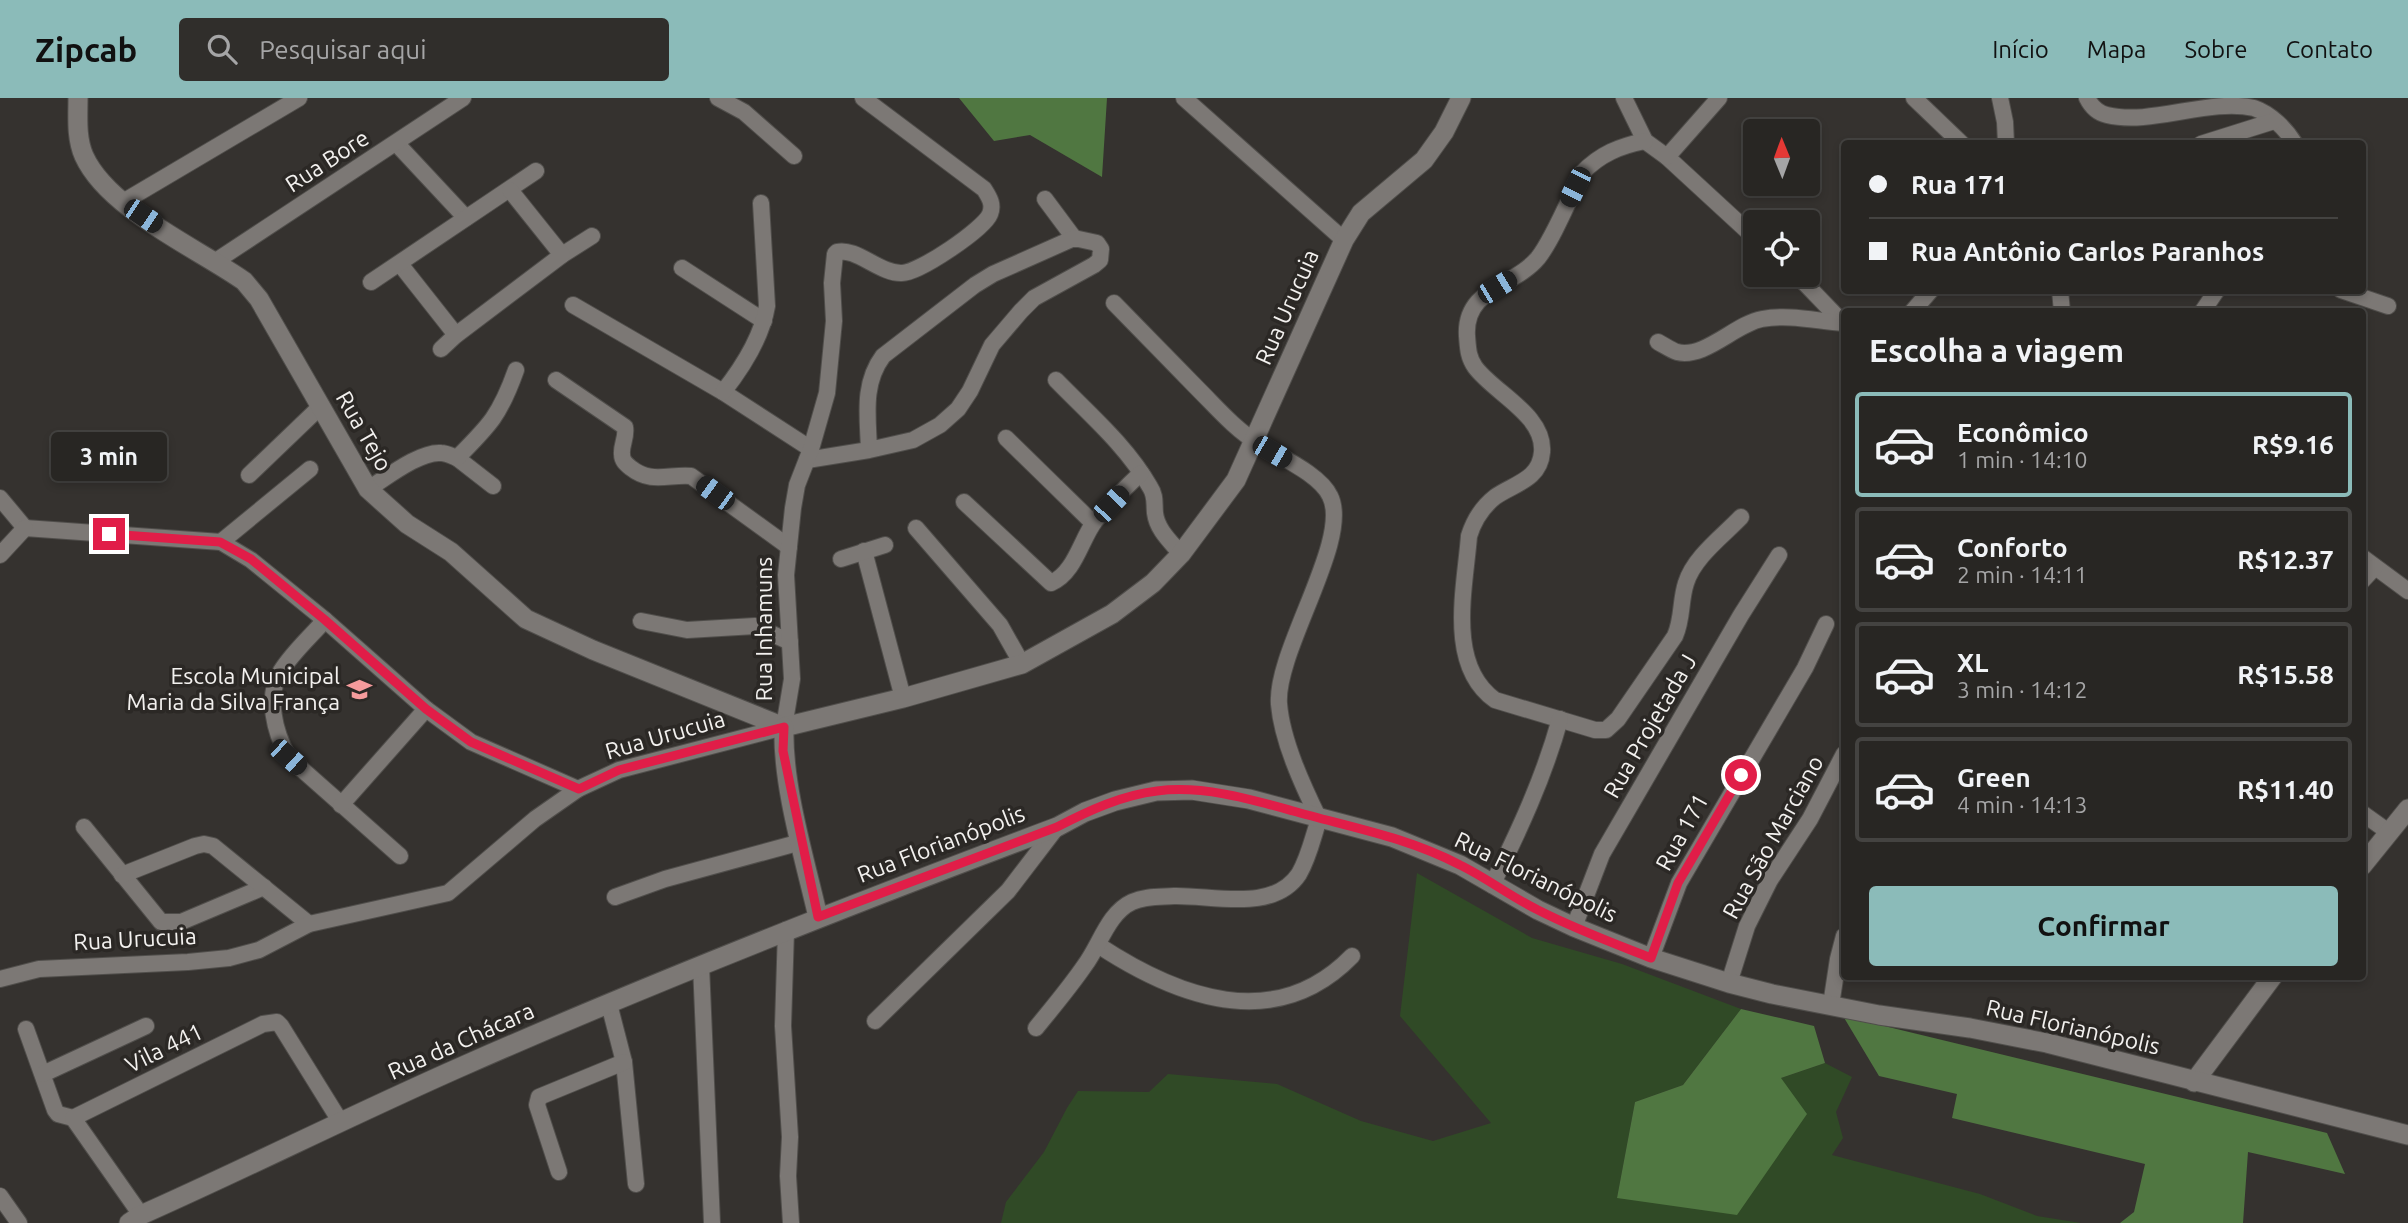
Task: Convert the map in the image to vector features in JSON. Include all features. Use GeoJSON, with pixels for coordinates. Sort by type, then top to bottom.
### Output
{"type":"FeatureCollection","features":[{"type":"Feature","properties":{"kind":"street","name":"Rua Tejo"},"geometry":{"type":"LineString","coordinates":[[78,98],[77,128],[84,156],[98,178],[123,202],[244,281],[259,299],[368,489],[407,524],[451,552],[527,619],[593,650],[784,727]]}},
{"type":"Feature","properties":{"kind":"street"},"geometry":{"type":"LineString","coordinates":[[123,202],[299,98]]}},
{"type":"Feature","properties":{"kind":"street","name":"Rua Bore"},"geometry":{"type":"LineString","coordinates":[[216,261],[463,98]]}},
{"type":"Feature","properties":{"kind":"street"},"geometry":{"type":"LineString","coordinates":[[718,98],[744,112],[794,156]]}},
{"type":"Feature","properties":{"kind":"street","name":"Rua Inhamuns"},"geometry":{"type":"LineString","coordinates":[[818,917],[783,751],[792,679],[786,575],[797,485],[827,393],[834,321],[834,259],[837,252],[845,250],[887,271],[914,271],[929,264],[986,221],[990,214],[990,197],[984,189],[863,98]]}},
{"type":"Feature","properties":{"kind":"street"},"geometry":{"type":"LineString","coordinates":[[1184,98],[1344,240]]}},
{"type":"Feature","properties":{"kind":"street","name":"Rua Urucuia"},"geometry":{"type":"LineString","coordinates":[[0,979],[39,969],[229,958],[259,950],[309,924],[448,893],[535,819],[579,789],[619,770],[903,698],[1022,664],[1112,614],[1153,583],[1181,554],[1236,480],[1344,240],[1361,214],[1424,160],[1444,132],[1461,98]]}},
{"type":"Feature","properties":{"kind":"street"},"geometry":{"type":"LineString","coordinates":[[1624,98],[1645,141],[1667,157],[1743,226]]}},
{"type":"Feature","properties":{"kind":"street"},"geometry":{"type":"LineString","coordinates":[[1667,157],[1718,98]]}},
{"type":"Feature","properties":{"kind":"street"},"geometry":{"type":"LineString","coordinates":[[1914,98],[1958,140]]}},
{"type":"Feature","properties":{"kind":"street"},"geometry":{"type":"LineString","coordinates":[[2000,98],[2006,140]]}},
{"type":"Feature","properties":{"kind":"street"},"geometry":{"type":"LineString","coordinates":[[2087,98],[2098,111],[2106,115],[2145,116],[2225,106],[2255,108],[2286,130],[2292,140]]}},
{"type":"Feature","properties":{"kind":"street"},"geometry":{"type":"LineString","coordinates":[[2214,140],[2274,121]]}},
{"type":"Feature","properties":{"kind":"street"},"geometry":{"type":"LineString","coordinates":[[1645,141],[1624,145],[1609,152],[1582,173],[1541,255],[1530,268],[1483,296],[1473,308],[1466,328],[1468,354],[1474,365],[1490,384],[1520,407],[1541,439],[1543,454],[1534,473],[1497,495],[1484,507],[1473,523],[1469,536],[1462,629],[1467,661],[1474,679],[1483,691],[1496,699],[1595,730],[1606,730],[1613,725],[1675,636],[1680,625],[1685,584],[1692,568],[1741,517]]}},
{"type":"Feature","properties":{"kind":"street"},"geometry":{"type":"LineString","coordinates":[[396,143],[466,218]]}},
{"type":"Feature","properties":{"kind":"street"},"geometry":{"type":"LineString","coordinates":[[370,282],[536,171]]}},
{"type":"Feature","properties":{"kind":"street"},"geometry":{"type":"LineString","coordinates":[[510,190],[562,255]]}},
{"type":"Feature","properties":{"kind":"street"},"geometry":{"type":"LineString","coordinates":[[1045,199],[1074,238]]}},
{"type":"Feature","properties":{"kind":"street"},"geometry":{"type":"LineString","coordinates":[[723,392],[736,377],[764,321],[766,306],[761,203]]}},
{"type":"Feature","properties":{"kind":"street"},"geometry":{"type":"LineString","coordinates":[[441,349],[562,255],[592,236]]}},
{"type":"Feature","properties":{"kind":"street"},"geometry":{"type":"LineString","coordinates":[[573,305],[723,392],[809,454],[869,450],[924,436],[958,410],[992,345],[1034,298],[1100,260],[1101,249],[1097,243],[1074,238],[993,274],[883,356],[874,368],[869,384],[869,450]]}},
{"type":"Feature","properties":{"kind":"street"},"geometry":{"type":"LineString","coordinates":[[400,264],[456,335]]}},
{"type":"Feature","properties":{"kind":"street"},"geometry":{"type":"LineString","coordinates":[[682,268],[764,321]]}},
{"type":"Feature","properties":{"kind":"street"},"geometry":{"type":"LineString","coordinates":[[1809,287],[1841,320]]}},
{"type":"Feature","properties":{"kind":"street"},"geometry":{"type":"LineString","coordinates":[[1915,308],[1928,294]]}},
{"type":"Feature","properties":{"kind":"street"},"geometry":{"type":"LineString","coordinates":[[2353,294],[2388,306]]}},
{"type":"Feature","properties":{"kind":"street"},"geometry":{"type":"LineString","coordinates":[[1036,1028],[1122,908],[1133,901],[1149,897],[1250,899],[1272,895],[1284,889],[1298,876],[1307,859],[1319,819],[1289,744],[1279,703],[1282,678],[1333,529],[1334,512],[1330,495],[1319,482],[1255,442],[1215,406],[1114,303]]}},
{"type":"Feature","properties":{"kind":"street"},"geometry":{"type":"LineString","coordinates":[[1658,342],[1676,352],[1685,353],[1709,346],[1759,319],[1782,316],[1841,323]]}},
{"type":"Feature","properties":{"kind":"street"},"geometry":{"type":"LineString","coordinates":[[457,458],[499,412],[516,370]]}},
{"type":"Feature","properties":{"kind":"street"},"geometry":{"type":"LineString","coordinates":[[556,380],[625,427],[621,456],[636,471],[665,479],[691,476],[789,547]]}},
{"type":"Feature","properties":{"kind":"street"},"geometry":{"type":"LineString","coordinates":[[1056,380],[1141,473],[1156,500],[1155,514],[1158,524],[1181,554]]}},
{"type":"Feature","properties":{"kind":"street"},"geometry":{"type":"LineString","coordinates":[[249,475],[321,405]]}},
{"type":"Feature","properties":{"kind":"street"},"geometry":{"type":"LineString","coordinates":[[1006,438],[1093,523]]}},
{"type":"Feature","properties":{"kind":"street"},"geometry":{"type":"LineString","coordinates":[[368,489],[432,453],[457,458],[493,486]]}},
{"type":"Feature","properties":{"kind":"street"},"geometry":{"type":"LineString","coordinates":[[220,542],[310,469]]}},
{"type":"Feature","properties":{"kind":"street"},"geometry":{"type":"LineString","coordinates":[[964,502],[1048,582],[1056,580],[1073,560],[1093,523],[1141,473]]}},
{"type":"Feature","properties":{"kind":"street"},"geometry":{"type":"LineString","coordinates":[[0,498],[25,528],[220,542],[251,559],[426,709],[471,742],[579,789]]}},
{"type":"Feature","properties":{"kind":"street"},"geometry":{"type":"LineString","coordinates":[[0,555],[25,528]]}},
{"type":"Feature","properties":{"kind":"street"},"geometry":{"type":"LineString","coordinates":[[916,528],[1000,625],[1022,664]]}},
{"type":"Feature","properties":{"kind":"street"},"geometry":{"type":"LineString","coordinates":[[841,559],[885,545]]}},
{"type":"Feature","properties":{"kind":"street"},"geometry":{"type":"LineString","coordinates":[[864,551],[903,698]]}},
{"type":"Feature","properties":{"kind":"street","name":"Rua Projetada J"},"geometry":{"type":"LineString","coordinates":[[1574,927],[1602,854],[1741,615],[1779,555]]}},
{"type":"Feature","properties":{"kind":"street"},"geometry":{"type":"LineString","coordinates":[[2369,562],[2408,590]]}},
{"type":"Feature","properties":{"kind":"street"},"geometry":{"type":"LineString","coordinates":[[325,620],[280,671],[274,690],[273,712],[279,741],[288,757],[400,856]]}},
{"type":"Feature","properties":{"kind":"street"},"geometry":{"type":"LineString","coordinates":[[641,621],[687,629],[755,626],[790,642]]}},
{"type":"Feature","properties":{"kind":"street","name":"Rua 171"},"geometry":{"type":"LineString","coordinates":[[1651,958],[1678,883],[1805,668],[1826,624]]}},
{"type":"Feature","properties":{"kind":"street"},"geometry":{"type":"LineString","coordinates":[[341,805],[426,709]]}},
{"type":"Feature","properties":{"kind":"street"},"geometry":{"type":"LineString","coordinates":[[1492,885],[1520,830],[1550,756],[1560,719]]}},
{"type":"Feature","properties":{"kind":"street","name":"Rua São Marciano"},"geometry":{"type":"LineString","coordinates":[[1729,983],[1747,926],[1770,880],[1810,819],[1841,760]]}},
{"type":"Feature","properties":{"kind":"street","name":"Rua Florianópolis"},"geometry":{"type":"LineString","coordinates":[[818,917],[1057,827],[1085,812],[1115,801],[1156,791],[1192,790],[1249,799],[1392,837],[1461,865],[1492,885],[1574,927],[1651,958],[1729,983],[1772,994],[2047,1043],[2194,1082],[2407,1133]]}},
{"type":"Feature","properties":{"kind":"street"},"geometry":{"type":"LineString","coordinates":[[2366,861],[2408,809]]}},
{"type":"Feature","properties":{"kind":"street"},"geometry":{"type":"LineString","coordinates":[[2366,816],[2390,833]]}},
{"type":"Feature","properties":{"kind":"street"},"geometry":{"type":"LineString","coordinates":[[84,827],[156,919],[170,924],[181,922],[264,887]]}},
{"type":"Feature","properties":{"kind":"street"},"geometry":{"type":"LineString","coordinates":[[875,1021],[1007,891],[1057,827]]}},
{"type":"Feature","properties":{"kind":"street"},"geometry":{"type":"LineString","coordinates":[[615,897],[666,879],[801,842]]}},
{"type":"Feature","properties":{"kind":"street"},"geometry":{"type":"LineString","coordinates":[[122,875],[204,844],[223,852],[309,924]]}},
{"type":"Feature","properties":{"kind":"street","name":"Rua da Chácara"},"geometry":{"type":"LineString","coordinates":[[135,1219],[340,1121],[818,917]]}},
{"type":"Feature","properties":{"kind":"street"},"geometry":{"type":"LineString","coordinates":[[786,930],[783,1026],[790,1137],[788,1176],[791,1223]]}},
{"type":"Feature","properties":{"kind":"street"},"geometry":{"type":"LineString","coordinates":[[1098,945],[1134,969],[1204,996],[1231,1001],[1271,1000],[1312,988],[1338,971],[1352,956]]}},
{"type":"Feature","properties":{"kind":"street"},"geometry":{"type":"LineString","coordinates":[[1831,1005],[1841,948]]}},
{"type":"Feature","properties":{"kind":"street"},"geometry":{"type":"LineString","coordinates":[[701,965],[712,1223]]}},
{"type":"Feature","properties":{"kind":"street"},"geometry":{"type":"LineString","coordinates":[[2194,1082],[2270,980]]}},
{"type":"Feature","properties":{"kind":"street"},"geometry":{"type":"LineString","coordinates":[[609,1004],[624,1062],[636,1184]]}},
{"type":"Feature","properties":{"kind":"street","name":"Vila 441"},"geometry":{"type":"LineString","coordinates":[[73,1118],[271,1021],[281,1026],[340,1121]]}},
{"type":"Feature","properties":{"kind":"street"},"geometry":{"type":"LineString","coordinates":[[43,1074],[146,1026]]}},
{"type":"Feature","properties":{"kind":"street"},"geometry":{"type":"LineString","coordinates":[[26,1029],[55,1110],[58,1114],[73,1118],[135,1219]]}},
{"type":"Feature","properties":{"kind":"street"},"geometry":{"type":"LineString","coordinates":[[559,1171],[537,1105],[539,1097],[624,1062]]}},
{"type":"Feature","properties":{"kind":"street"},"geometry":{"type":"LineString","coordinates":[[0,1196],[10,1217]]}},
{"type":"Feature","properties":{"kind":"green space"},"geometry":{"type":"Polygon","coordinates":[[[959,98],[1107,98],[1102,177],[1030,135],[994,141],[959,98]]]}},
{"type":"Feature","properties":{"kind":"green space"},"geometry":{"type":"Polygon","coordinates":[[[1417,873],[1532,938],[1622,964],[1741,1009],[1683,1085],[1635,1102],[1617,1198],[1781,1078],[1825,1063],[1852,1077],[1836,1112],[1843,1138],[1832,1155],[1980,1194],[2037,1216],[2081,1223],[1001,1223],[1006,1202],[1044,1152],[1078,1091],[1149,1092],[1168,1074],[1277,1084],[1361,1121],[1433,1141],[1491,1123],[1400,1016],[1417,873]]]}},
{"type":"Feature","properties":{"kind":"green space"},"geometry":{"type":"Polygon","coordinates":[[[1741,1009],[1814,1026],[1825,1063],[1781,1078],[1807,1114],[1737,1215],[1617,1198],[1635,1102],[1683,1085],[1741,1009]]]}},
{"type":"Feature","properties":{"kind":"green space"},"geometry":{"type":"Polygon","coordinates":[[[1843,1016],[2327,1133],[2345,1174],[2248,1152],[2243,1223],[2120,1223],[2134,1212],[2145,1164],[1952,1118],[1957,1094],[1879,1076],[1843,1016]]]}},
{"type":"Feature","properties":{"kind":"place","name":"Escola Municipal Maria da Silva França"},"geometry":{"type":"Point","coordinates":[360,689]}},
{"type":"Feature","properties":{"kind":"route"},"geometry":{"type":"LineString","coordinates":[[109,534],[220,542],[251,559],[426,709],[471,742],[579,789],[619,770],[784,727],[783,751],[818,917],[1057,827],[1085,812],[1115,801],[1156,791],[1192,790],[1249,799],[1392,837],[1461,865],[1492,885],[1574,927],[1651,958],[1678,883],[1741,775]]}}]}
